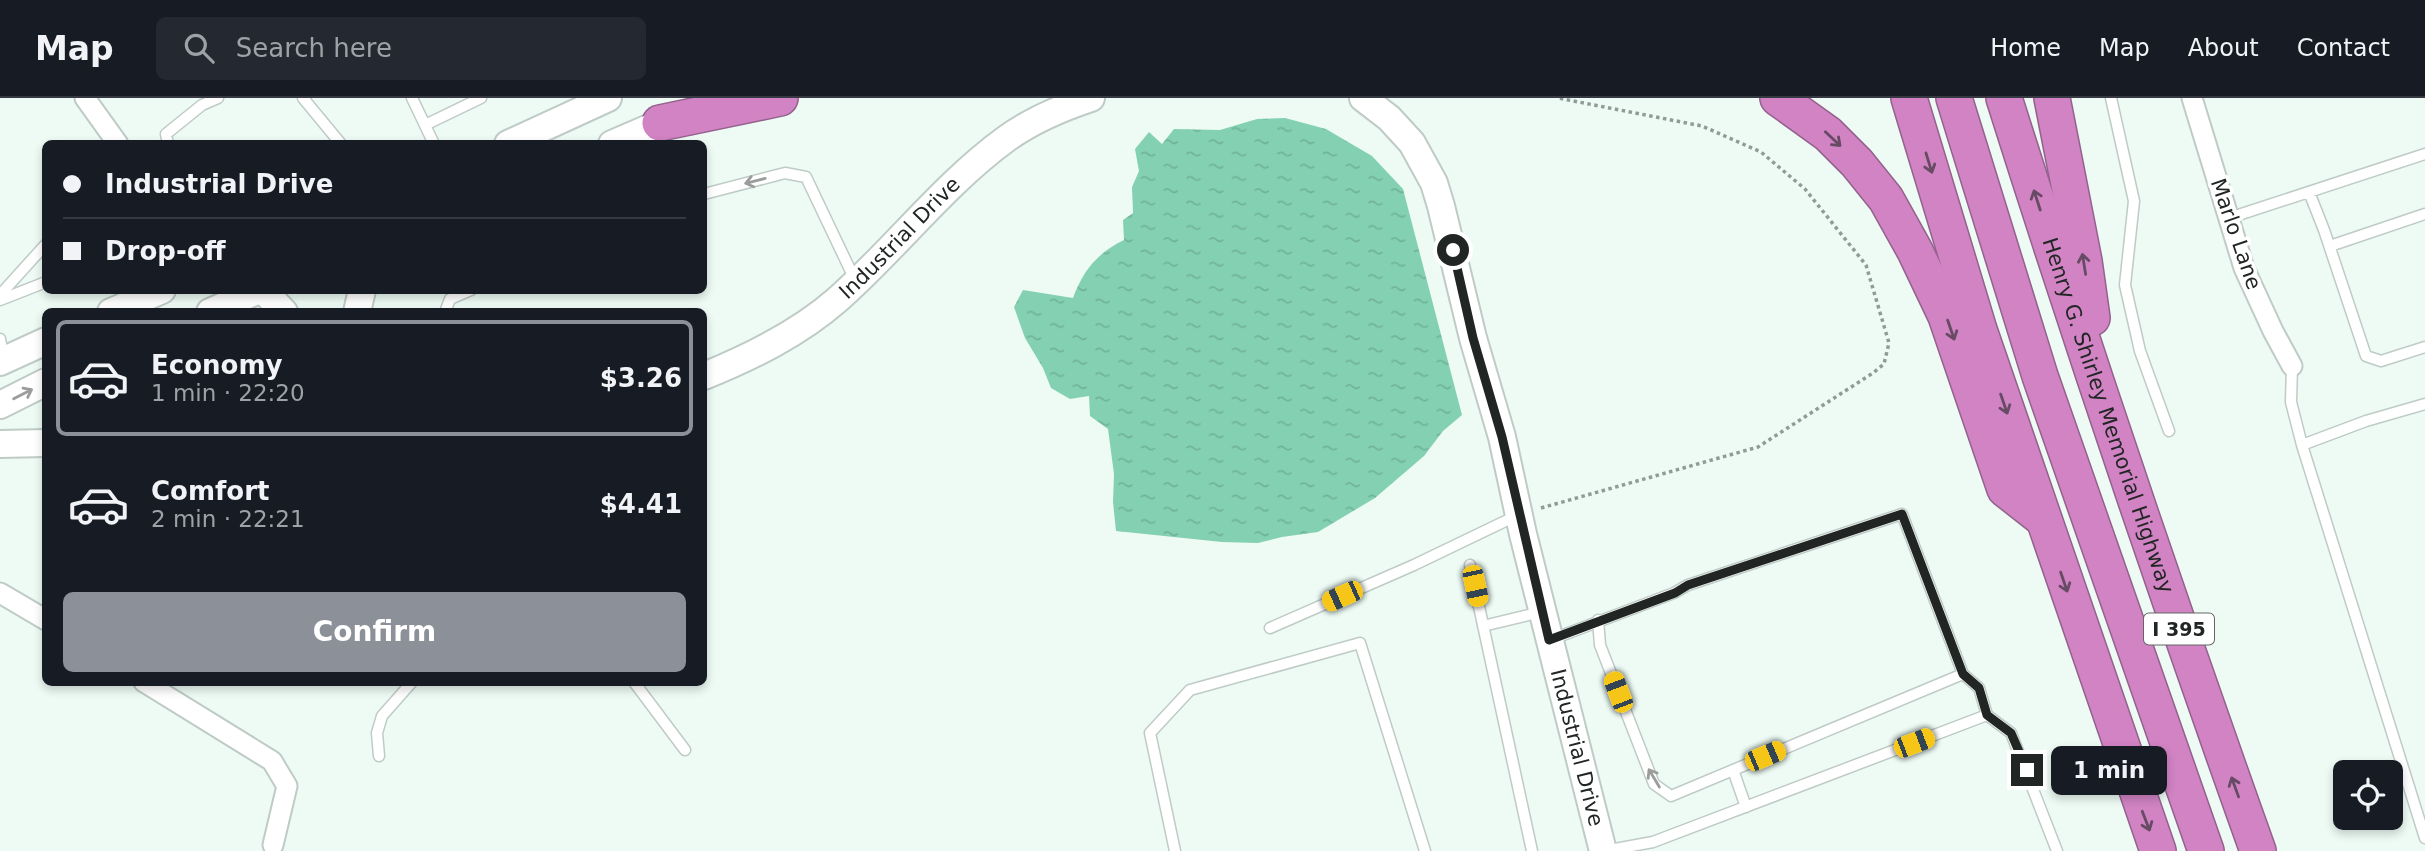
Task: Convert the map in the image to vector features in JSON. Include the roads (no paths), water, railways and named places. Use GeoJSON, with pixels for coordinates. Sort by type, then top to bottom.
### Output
{"type":"FeatureCollection","features":[{"type":"Feature","properties":{"kind":"highway"},"geometry":{"type":"LineString","coordinates":[[635,134],[780,98]]}},
{"type":"Feature","properties":{"kind":"highway"},"geometry":{"type":"LineString","coordinates":[[1778,98],[1828,134],[1857,163],[1886,199],[1946,316],[2005,489],[2042,518]]}},
{"type":"Feature","properties":{"kind":"highway"},"geometry":{"type":"LineString","coordinates":[[1909,98],[1979,330],[2158,851]]}},
{"type":"Feature","properties":{"kind":"highway"},"geometry":{"type":"LineString","coordinates":[[1954,98],[2040,376],[2206,851]]}},
{"type":"Feature","properties":{"kind":"highway","name":"Henry G. Shirley Memorial Highway"},"geometry":{"type":"LineString","coordinates":[[2004,98],[2185,647],[2258,851]]}},
{"type":"Feature","properties":{"kind":"highway"},"geometry":{"type":"LineString","coordinates":[[2052,98],[2084,261],[2104,405]]}},
{"type":"Feature","properties":{"kind":"street"},"geometry":{"type":"LineString","coordinates":[[85,98],[115,140]]}},
{"type":"Feature","properties":{"kind":"street"},"geometry":{"type":"LineString","coordinates":[[617,98],[635,134],[717,98]]}},
{"type":"Feature","properties":{"kind":"street","name":"Industrial Drive"},"geometry":{"type":"LineString","coordinates":[[707,375],[794,332],[834,303],[949,189],[1005,139],[1051,112],[1091,98]]}},
{"type":"Feature","properties":{"kind":"street","name":"Industrial Drive"},"geometry":{"type":"LineString","coordinates":[[1363,98],[1399,127],[1424,163],[1434,183],[1459,272],[1473,338],[1502,437],[1549,640],[1603,851]]}},
{"type":"Feature","properties":{"kind":"street","name":"Marlo Lane"},"geometry":{"type":"LineString","coordinates":[[2192,98],[2244,268],[2292,366]]}},
{"type":"Feature","properties":{"kind":"street"},"geometry":{"type":"LineString","coordinates":[[516,140],[596,100],[606,140]]}},
{"type":"Feature","properties":{"kind":"street"},"geometry":{"type":"LineString","coordinates":[[121,304],[150,294]]}},
{"type":"Feature","properties":{"kind":"street"},"geometry":{"type":"LineString","coordinates":[[227,304],[251,294]]}},
{"type":"Feature","properties":{"kind":"street"},"geometry":{"type":"LineString","coordinates":[[265,294],[280,308]]}},
{"type":"Feature","properties":{"kind":"street"},"geometry":{"type":"LineString","coordinates":[[1,354],[42,342]]}},
{"type":"Feature","properties":{"kind":"street"},"geometry":{"type":"LineString","coordinates":[[0,405],[42,384]]}},
{"type":"Feature","properties":{"kind":"street"},"geometry":{"type":"LineString","coordinates":[[0,444],[42,443]]}},
{"type":"Feature","properties":{"kind":"street"},"geometry":{"type":"LineString","coordinates":[[2,597],[42,618]]}},
{"type":"Feature","properties":{"kind":"street"},"geometry":{"type":"LineString","coordinates":[[150,686],[272,761],[287,786],[273,845]]}},
{"type":"Feature","properties":{"kind":"lane"},"geometry":{"type":"LineString","coordinates":[[167,140],[166,134],[202,105],[218,98]]}},
{"type":"Feature","properties":{"kind":"lane"},"geometry":{"type":"LineString","coordinates":[[303,98],[338,140]]}},
{"type":"Feature","properties":{"kind":"lane"},"geometry":{"type":"LineString","coordinates":[[412,98],[432,140]]}},
{"type":"Feature","properties":{"kind":"lane"},"geometry":{"type":"LineString","coordinates":[[425,125],[481,98]]}},
{"type":"Feature","properties":{"kind":"lane"},"geometry":{"type":"LineString","coordinates":[[2111,98],[2134,201],[2125,285],[2140,351],[2169,431]]}},
{"type":"Feature","properties":{"kind":"lane"},"geometry":{"type":"LineString","coordinates":[[2229,218],[2425,155]]}},
{"type":"Feature","properties":{"kind":"lane"},"geometry":{"type":"LineString","coordinates":[[707,193],[785,173],[806,177],[856,283]]}},
{"type":"Feature","properties":{"kind":"lane"},"geometry":{"type":"LineString","coordinates":[[2309,192],[2330,246],[2366,356],[2381,361],[2425,347]]}},
{"type":"Feature","properties":{"kind":"lane"},"geometry":{"type":"LineString","coordinates":[[2330,246],[2425,214]]}},
{"type":"Feature","properties":{"kind":"lane"},"geometry":{"type":"LineString","coordinates":[[0,297],[42,249]]}},
{"type":"Feature","properties":{"kind":"lane"},"geometry":{"type":"LineString","coordinates":[[0,297],[42,283]]}},
{"type":"Feature","properties":{"kind":"lane"},"geometry":{"type":"LineString","coordinates":[[447,308],[450,299],[462,294]]}},
{"type":"Feature","properties":{"kind":"lane"},"geometry":{"type":"LineString","coordinates":[[2292,366],[2291,402],[2302,445],[2425,838]]}},
{"type":"Feature","properties":{"kind":"lane"},"geometry":{"type":"LineString","coordinates":[[2302,445],[2366,421],[2425,404]]}},
{"type":"Feature","properties":{"kind":"lane"},"geometry":{"type":"LineString","coordinates":[[1270,628],[1414,565],[1519,514]]}},
{"type":"Feature","properties":{"kind":"lane"},"geometry":{"type":"LineString","coordinates":[[1549,640],[1675,593],[1688,585],[1902,514],[1963,674],[1979,688],[1987,715],[2011,733],[2057,851]]}},
{"type":"Feature","properties":{"kind":"lane"},"geometry":{"type":"LineString","coordinates":[[1470,565],[1532,851]]}},
{"type":"Feature","properties":{"kind":"lane"},"geometry":{"type":"LineString","coordinates":[[1483,626],[1542,611]]}},
{"type":"Feature","properties":{"kind":"lane"},"geometry":{"type":"LineString","coordinates":[[1598,620],[1600,645],[1654,784],[1671,796],[1963,674]]}},
{"type":"Feature","properties":{"kind":"lane"},"geometry":{"type":"LineString","coordinates":[[1175,851],[1150,733],[1190,690],[1360,643],[1425,851]]}},
{"type":"Feature","properties":{"kind":"lane"},"geometry":{"type":"LineString","coordinates":[[379,756],[377,733],[382,716],[408,686]]}},
{"type":"Feature","properties":{"kind":"lane"},"geometry":{"type":"LineString","coordinates":[[637,686],[685,750]]}},
{"type":"Feature","properties":{"kind":"lane"},"geometry":{"type":"LineString","coordinates":[[1603,851],[1653,842],[1987,715]]}},
{"type":"Feature","properties":{"kind":"lane"},"geometry":{"type":"LineString","coordinates":[[1732,770],[1746,807]]}},
{"type":"Feature","properties":{"kind":"water"},"geometry":{"type":"Polygon","coordinates":[[[1285,118],[1326,129],[1372,156],[1403,189],[1462,415],[1443,431],[1424,456],[1375,498],[1318,532],[1258,543],[1116,531],[1114,474],[1108,429],[1090,416],[1089,396],[1070,399],[1051,388],[1043,368],[1025,338],[1014,307],[1023,290],[1073,298],[1081,279],[1092,264],[1124,240],[1123,220],[1133,213],[1132,187],[1139,171],[1135,149],[1149,132],[1162,144],[1174,129],[1220,130],[1257,119],[1285,118]]]}}]}
